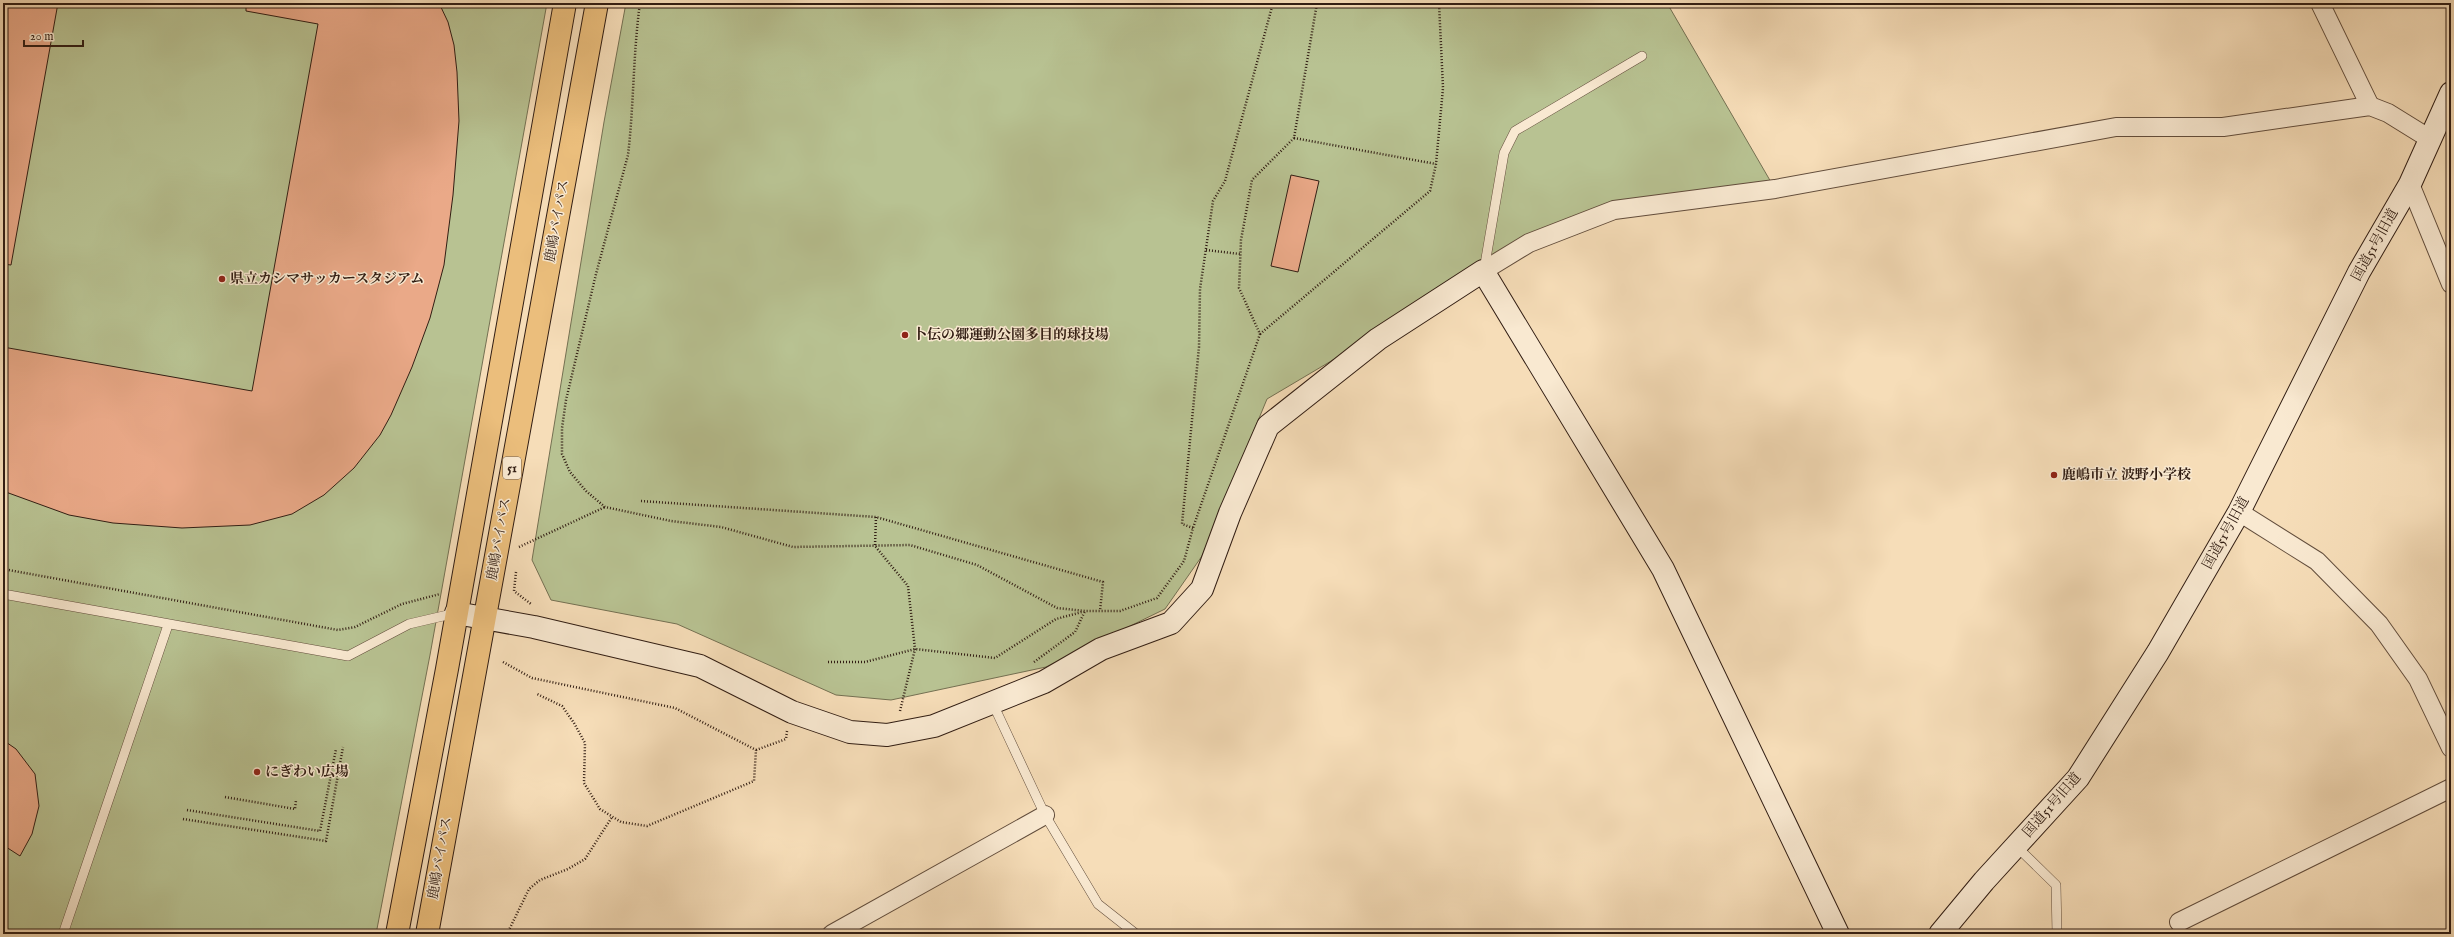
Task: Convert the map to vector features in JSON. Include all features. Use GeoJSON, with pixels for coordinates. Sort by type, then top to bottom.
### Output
{"type":"FeatureCollection","features":[{"type":"Feature","properties":{"kind":"highway","name":"鹿嶋バイパス"},"geometry":{"type":"LineString","coordinates":[[397,934],[456,613],[564,3]]}},
{"type":"Feature","properties":{"kind":"highway","name":"鹿嶋バイパス"},"geometry":{"type":"LineString","coordinates":[[427,934],[597,3]]}},
{"type":"Feature","properties":{"kind":"street"},"geometry":{"type":"LineString","coordinates":[[2320,3],[2370,106]]}},
{"type":"Feature","properties":{"kind":"street","name":"国道51号旧道"},"geometry":{"type":"LineString","coordinates":[[1940,934],[2016,846],[2078,778],[2158,652],[2239,512],[2359,272],[2410,184],[2451,93]]}},
{"type":"Feature","properties":{"kind":"street"},"geometry":{"type":"LineString","coordinates":[[456,613],[700,666],[792,712],[850,732],[886,735],[934,726],[993,704],[1044,682],[1101,649],[1171,623],[1202,589],[1230,513],[1268,426],[1378,339],[1529,243],[1614,210],[1775,189],[2116,127],[2223,127],[2370,106],[2388,113],[2430,139]]}},
{"type":"Feature","properties":{"kind":"street"},"geometry":{"type":"LineString","coordinates":[[2410,184],[2447,265],[2451,284]]}},
{"type":"Feature","properties":{"kind":"street"},"geometry":{"type":"LineString","coordinates":[[1483,271],[1663,569],[1838,934]]}},
{"type":"Feature","properties":{"kind":"street"},"geometry":{"type":"LineString","coordinates":[[2239,512],[2317,561],[2379,624],[2418,679],[2451,748]]}},
{"type":"Feature","properties":{"kind":"street"},"geometry":{"type":"LineString","coordinates":[[2179,922],[2451,788]]}},
{"type":"Feature","properties":{"kind":"street"},"geometry":{"type":"LineString","coordinates":[[832,934],[1045,815]]}},
{"type":"Feature","properties":{"kind":"lane"},"geometry":{"type":"LineString","coordinates":[[1483,271],[1504,153],[1515,131],[1642,56]]}},
{"type":"Feature","properties":{"kind":"lane"},"geometry":{"type":"LineString","coordinates":[[3,594],[168,625],[348,656],[409,624],[456,613]]}},
{"type":"Feature","properties":{"kind":"lane"},"geometry":{"type":"LineString","coordinates":[[63,934],[168,625]]}},
{"type":"Feature","properties":{"kind":"lane"},"geometry":{"type":"LineString","coordinates":[[993,704],[1045,815],[1098,904],[1136,934]]}},
{"type":"Feature","properties":{"kind":"lane"},"geometry":{"type":"LineString","coordinates":[[2016,846],[2056,885],[2057,934]]}},
{"type":"Feature","properties":{"kind":"path"},"geometry":{"type":"LineString","coordinates":[[640,3],[631,86],[631,125],[628,155],[569,385],[562,428],[562,454],[570,472],[586,491],[605,507],[672,521],[722,527],[793,547],[910,545],[977,565],[1057,608],[1085,612]]}},
{"type":"Feature","properties":{"kind":"path"},"geometry":{"type":"LineString","coordinates":[[1193,528],[1182,524],[1199,346],[1200,289],[1213,201],[1226,181],[1273,3]]}},
{"type":"Feature","properties":{"kind":"path"},"geometry":{"type":"LineString","coordinates":[[1260,334],[1239,288],[1240,254],[1252,180],[1294,138],[1317,3]]}},
{"type":"Feature","properties":{"kind":"path"},"geometry":{"type":"LineString","coordinates":[[828,662],[865,662],[915,649],[995,658],[1056,619],[1085,612],[1120,611],[1157,598],[1184,561],[1193,528],[1260,334],[1430,191],[1436,164],[1443,88],[1439,3]]}},
{"type":"Feature","properties":{"kind":"path"},"geometry":{"type":"LineString","coordinates":[[1294,138],[1436,164]]}},
{"type":"Feature","properties":{"kind":"path"},"geometry":{"type":"LineString","coordinates":[[1206,250],[1240,254]]}},
{"type":"Feature","properties":{"kind":"path"},"geometry":{"type":"LineString","coordinates":[[642,501],[876,517],[1103,582],[1100,611]]}},
{"type":"Feature","properties":{"kind":"path"},"geometry":{"type":"LineString","coordinates":[[518,547],[605,507]]}},
{"type":"Feature","properties":{"kind":"path"},"geometry":{"type":"LineString","coordinates":[[876,517],[875,546],[908,586],[915,649],[899,713],[907,711]]}},
{"type":"Feature","properties":{"kind":"path"},"geometry":{"type":"LineString","coordinates":[[518,554],[520,540]]}},
{"type":"Feature","properties":{"kind":"path"},"geometry":{"type":"LineString","coordinates":[[517,566],[514,591],[537,608]]}},
{"type":"Feature","properties":{"kind":"path"},"geometry":{"type":"LineString","coordinates":[[3,569],[338,630],[355,627],[402,604],[438,595],[444,591]]}},
{"type":"Feature","properties":{"kind":"path"},"geometry":{"type":"LineString","coordinates":[[1028,666],[1075,632],[1085,612]]}},
{"type":"Feature","properties":{"kind":"path"},"geometry":{"type":"LineString","coordinates":[[504,662],[532,678],[675,708],[756,750],[786,739],[788,724]]}},
{"type":"Feature","properties":{"kind":"path"},"geometry":{"type":"LineString","coordinates":[[537,694],[562,706],[574,723],[585,744],[584,783],[600,809],[621,822],[647,826],[754,781],[756,750]]}},
{"type":"Feature","properties":{"kind":"path"},"geometry":{"type":"LineString","coordinates":[[183,818],[326,841],[343,747]]}},
{"type":"Feature","properties":{"kind":"path"},"geometry":{"type":"LineString","coordinates":[[187,810],[320,831],[336,749]]}},
{"type":"Feature","properties":{"kind":"path"},"geometry":{"type":"LineString","coordinates":[[225,797],[294,809],[296,800]]}},
{"type":"Feature","properties":{"kind":"path"},"geometry":{"type":"LineString","coordinates":[[507,934],[529,889],[540,880],[568,869],[584,859],[612,817]]}},
{"type":"Feature","properties":{"kind":"green space"},"geometry":{"type":"Polygon","coordinates":[[[3,3],[547,3],[430,655],[376,934],[3,934],[3,3]]]}},
{"type":"Feature","properties":{"kind":"green space"},"geometry":{"type":"Polygon","coordinates":[[[626,3],[1667,3],[1775,189],[1614,210],[1483,271],[1267,399],[1202,556],[1165,609],[1046,667],[891,700],[836,695],[677,624],[551,600],[532,560],[604,122],[626,3]]]}},
{"type":"Feature","properties":{"kind":"building"},"geometry":{"type":"Polygon","coordinates":[[[3,3],[58,3],[11,265],[3,264],[3,3]]]}},
{"type":"Feature","properties":{"kind":"building"},"geometry":{"type":"Polygon","coordinates":[[[246,3],[439,3],[448,22],[454,45],[457,72],[459,121],[453,195],[444,265],[430,318],[412,367],[391,415],[380,435],[354,468],[324,495],[292,514],[250,525],[182,528],[113,523],[69,515],[3,491],[3,347],[252,391],[318,24],[246,11],[246,3]]]}},
{"type":"Feature","properties":{"kind":"building"},"geometry":{"type":"Polygon","coordinates":[[[1291,175],[1319,181],[1298,272],[1271,266],[1291,175]]]}},
{"type":"Feature","properties":{"kind":"building"},"geometry":{"type":"Polygon","coordinates":[[[3,740],[16,749],[35,774],[39,806],[32,834],[20,856],[3,845],[3,740]]]}},
{"type":"Feature","properties":{"kind":"place","name":"県立カシマサッカースタジアム"},"geometry":{"type":"Point","coordinates":[222,279]}},
{"type":"Feature","properties":{"kind":"place","name":"卜伝の郷運動公園多目的球技場"},"geometry":{"type":"Point","coordinates":[905,335]}},
{"type":"Feature","properties":{"kind":"place","name":"鹿嶋市立 波野小学校"},"geometry":{"type":"Point","coordinates":[2054,475]}},
{"type":"Feature","properties":{"kind":"place","name":"にぎわい広場"},"geometry":{"type":"Point","coordinates":[257,772]}}]}
